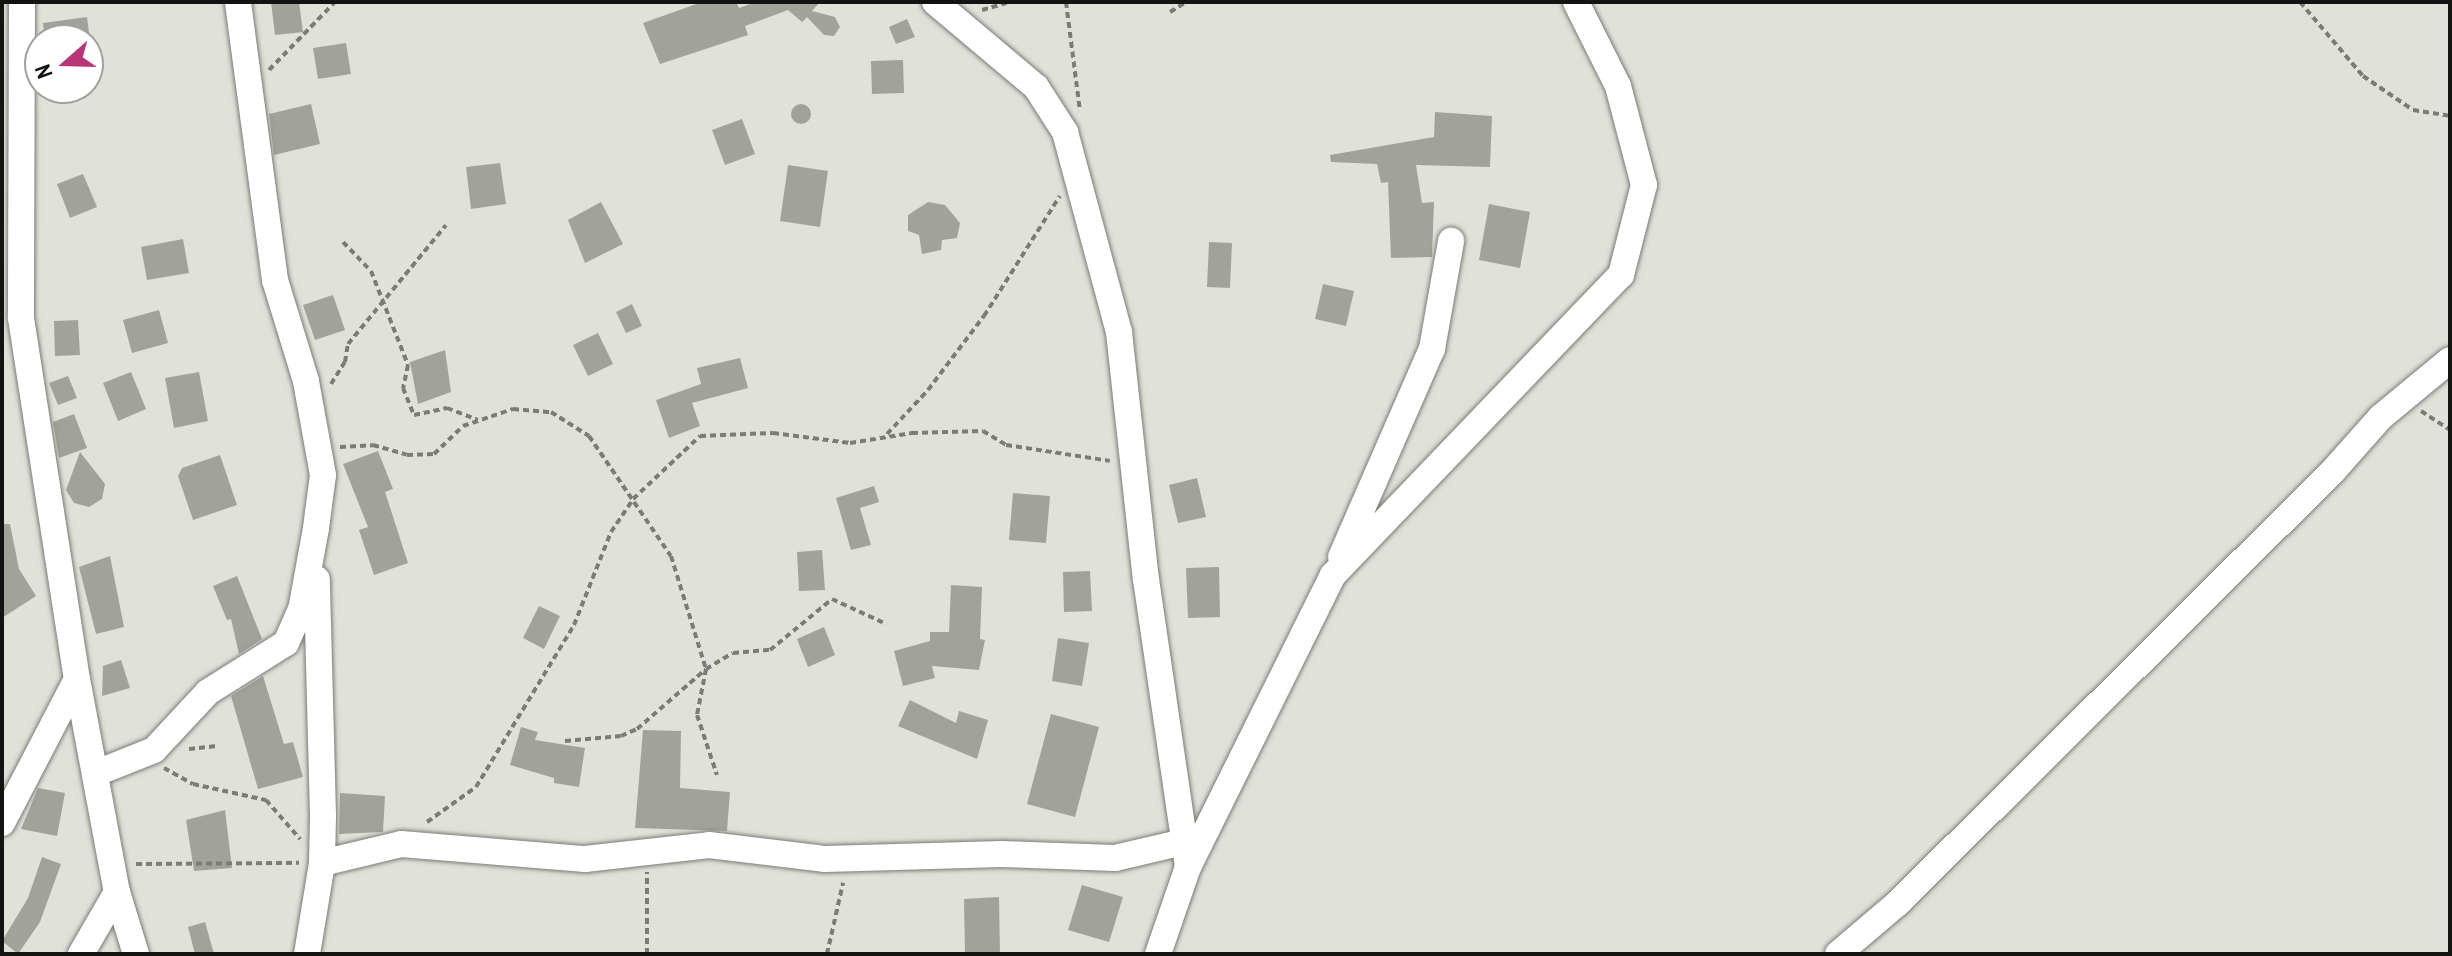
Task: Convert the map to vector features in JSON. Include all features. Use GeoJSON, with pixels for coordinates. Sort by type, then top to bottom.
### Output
{"type":"FeatureCollection","features":[{"type":"Feature","properties":{"kind":"street"},"geometry":{"type":"LineString","coordinates":[[22,2],[21,318],[77,679],[99,772],[117,892],[136,954]]}},
{"type":"Feature","properties":{"kind":"street"},"geometry":{"type":"LineString","coordinates":[[99,772],[147,754],[208,692],[286,643],[301,610],[316,528],[323,475],[312,431],[306,381],[275,280],[238,2]]}},
{"type":"Feature","properties":{"kind":"street"},"geometry":{"type":"LineString","coordinates":[[935,2],[1036,87],[1065,132],[1119,332],[1186,854]]}},
{"type":"Feature","properties":{"kind":"street"},"geometry":{"type":"LineString","coordinates":[[1333,575],[1621,275],[1644,185],[1618,86],[1576,2]]}},
{"type":"Feature","properties":{"kind":"street"},"geometry":{"type":"LineString","coordinates":[[1158,954],[1186,854],[1333,575],[1432,349],[1451,241]]}},
{"type":"Feature","properties":{"kind":"street"},"geometry":{"type":"LineString","coordinates":[[1838,954],[1909,892],[2403,399],[2450,360]]}},
{"type":"Feature","properties":{"kind":"street"},"geometry":{"type":"LineString","coordinates":[[307,954],[322,863],[316,528]]}},
{"type":"Feature","properties":{"kind":"street"},"geometry":{"type":"LineString","coordinates":[[2,823],[77,679]]}},
{"type":"Feature","properties":{"kind":"street"},"geometry":{"type":"LineString","coordinates":[[322,863],[401,844],[585,859],[709,845],[854,858],[1002,854],[1115,858],[1186,854]]}},
{"type":"Feature","properties":{"kind":"street"},"geometry":{"type":"LineString","coordinates":[[81,954],[117,892]]}},
{"type":"Feature","properties":{"kind":"path"},"geometry":{"type":"LineString","coordinates":[[249,88],[313,30],[335,2]]}},
{"type":"Feature","properties":{"kind":"path"},"geometry":{"type":"LineString","coordinates":[[1066,2],[1079,126]]}},
{"type":"Feature","properties":{"kind":"path"},"geometry":{"type":"LineString","coordinates":[[1170,12],[1186,2]]}},
{"type":"Feature","properties":{"kind":"path"},"geometry":{"type":"LineString","coordinates":[[2300,2],[2363,76],[2413,110],[2450,116]]}},
{"type":"Feature","properties":{"kind":"path"},"geometry":{"type":"LineString","coordinates":[[886,436],[928,390],[999,293],[1061,194],[1077,181]]}},
{"type":"Feature","properties":{"kind":"path"},"geometry":{"type":"LineString","coordinates":[[446,225],[348,344],[345,362],[312,431],[346,449],[373,445],[407,455],[434,454],[463,426],[513,409],[551,412],[589,436],[671,556],[706,669],[697,715],[717,775]]}},
{"type":"Feature","properties":{"kind":"path"},"geometry":{"type":"LineString","coordinates":[[343,242],[371,271],[408,365],[403,388],[414,415],[447,408],[480,421]]}},
{"type":"Feature","properties":{"kind":"path"},"geometry":{"type":"LineString","coordinates":[[2403,399],[2450,430]]}},
{"type":"Feature","properties":{"kind":"path"},"geometry":{"type":"LineString","coordinates":[[401,844],[476,787],[574,625],[605,544],[633,499],[700,436],[773,433],[850,443],[886,436],[983,431],[1006,445],[1134,462]]}},
{"type":"Feature","properties":{"kind":"path"},"geometry":{"type":"LineString","coordinates":[[565,741],[621,736],[637,729],[706,669],[733,653],[770,650],[832,599],[886,624]]}},
{"type":"Feature","properties":{"kind":"path"},"geometry":{"type":"LineString","coordinates":[[147,754],[193,784],[266,800],[322,863]]}},
{"type":"Feature","properties":{"kind":"path"},"geometry":{"type":"LineString","coordinates":[[647,850],[647,954]]}},
{"type":"Feature","properties":{"kind":"path"},"geometry":{"type":"LineString","coordinates":[[827,954],[838,891],[854,858]]}},
{"type":"Feature","properties":{"kind":"path"},"geometry":{"type":"LineString","coordinates":[[113,864],[322,863]]}},
{"type":"Feature","properties":{"kind":"building"},"geometry":{"type":"Polygon","coordinates":[[[271,2],[299,2],[303,32],[275,35],[271,2]]]}},
{"type":"Feature","properties":{"kind":"building"},"geometry":{"type":"Polygon","coordinates":[[[702,2],[736,2],[739,8],[756,2],[820,2],[812,11],[835,17],[840,27],[834,36],[824,35],[807,17],[802,22],[788,10],[745,26],[748,35],[660,64],[643,23],[702,2]]]}},
{"type":"Feature","properties":{"kind":"building"},"geometry":{"type":"Polygon","coordinates":[[[87,17],[88,24],[43,24],[87,17]]]}},
{"type":"Feature","properties":{"kind":"building"},"geometry":{"type":"Polygon","coordinates":[[[907,19],[915,37],[896,44],[889,27],[907,19]]]}},
{"type":"Feature","properties":{"kind":"building"},"geometry":{"type":"Polygon","coordinates":[[[346,43],[351,74],[318,79],[313,48],[346,43]]]}},
{"type":"Feature","properties":{"kind":"building"},"geometry":{"type":"Polygon","coordinates":[[[903,60],[904,93],[872,94],[871,61],[903,60]]]}},
{"type":"Feature","properties":{"kind":"building"},"geometry":{"type":"Polygon","coordinates":[[[311,104],[320,144],[274,155],[269,114],[311,104]]]}},
{"type":"Feature","properties":{"kind":"building"},"geometry":{"type":"Polygon","coordinates":[[[801,104],[808,107],[811,114],[808,121],[801,124],[794,121],[791,114],[794,107],[801,104]]]}},
{"type":"Feature","properties":{"kind":"building"},"geometry":{"type":"Polygon","coordinates":[[[1435,112],[1492,116],[1490,167],[1416,165],[1422,203],[1434,202],[1432,257],[1391,258],[1388,182],[1381,183],[1377,164],[1331,162],[1330,155],[1434,137],[1435,112]]]}},
{"type":"Feature","properties":{"kind":"building"},"geometry":{"type":"Polygon","coordinates":[[[742,119],[755,154],[725,165],[712,130],[742,119]]]}},
{"type":"Feature","properties":{"kind":"building"},"geometry":{"type":"Polygon","coordinates":[[[500,163],[506,204],[471,209],[466,167],[500,163]]]}},
{"type":"Feature","properties":{"kind":"building"},"geometry":{"type":"Polygon","coordinates":[[[788,165],[828,171],[820,227],[780,221],[788,165]]]}},
{"type":"Feature","properties":{"kind":"building"},"geometry":{"type":"Polygon","coordinates":[[[83,174],[97,207],[70,218],[57,184],[83,174]]]}},
{"type":"Feature","properties":{"kind":"building"},"geometry":{"type":"Polygon","coordinates":[[[601,202],[623,244],[585,263],[568,220],[601,202]]]}},
{"type":"Feature","properties":{"kind":"building"},"geometry":{"type":"Polygon","coordinates":[[[928,202],[945,205],[960,223],[957,238],[942,240],[941,250],[922,254],[919,235],[908,231],[908,215],[928,202]]]}},
{"type":"Feature","properties":{"kind":"building"},"geometry":{"type":"Polygon","coordinates":[[[1489,204],[1530,212],[1520,268],[1479,260],[1489,204]]]}},
{"type":"Feature","properties":{"kind":"building"},"geometry":{"type":"Polygon","coordinates":[[[183,239],[189,273],[147,280],[141,247],[183,239]]]}},
{"type":"Feature","properties":{"kind":"building"},"geometry":{"type":"Polygon","coordinates":[[[1209,242],[1232,243],[1230,288],[1207,287],[1209,242]]]}},
{"type":"Feature","properties":{"kind":"building"},"geometry":{"type":"Polygon","coordinates":[[[1323,284],[1354,291],[1346,326],[1315,319],[1323,284]]]}},
{"type":"Feature","properties":{"kind":"building"},"geometry":{"type":"Polygon","coordinates":[[[333,295],[345,330],[315,340],[303,305],[333,295]]]}},
{"type":"Feature","properties":{"kind":"building"},"geometry":{"type":"Polygon","coordinates":[[[632,304],[642,326],[626,333],[616,312],[632,304]]]}},
{"type":"Feature","properties":{"kind":"building"},"geometry":{"type":"Polygon","coordinates":[[[159,310],[168,343],[132,353],[123,320],[159,310]]]}},
{"type":"Feature","properties":{"kind":"building"},"geometry":{"type":"Polygon","coordinates":[[[78,320],[80,355],[55,356],[54,321],[78,320]]]}},
{"type":"Feature","properties":{"kind":"building"},"geometry":{"type":"Polygon","coordinates":[[[598,333],[613,364],[588,376],[573,345],[598,333]]]}},
{"type":"Feature","properties":{"kind":"building"},"geometry":{"type":"Polygon","coordinates":[[[445,350],[451,392],[418,404],[410,362],[445,350]]]}},
{"type":"Feature","properties":{"kind":"building"},"geometry":{"type":"Polygon","coordinates":[[[740,358],[748,388],[692,403],[700,426],[669,438],[656,400],[701,384],[697,368],[740,358]]]}},
{"type":"Feature","properties":{"kind":"building"},"geometry":{"type":"Polygon","coordinates":[[[131,372],[146,409],[118,421],[103,383],[131,372]]]}},
{"type":"Feature","properties":{"kind":"building"},"geometry":{"type":"Polygon","coordinates":[[[199,372],[208,421],[174,428],[165,378],[199,372]]]}},
{"type":"Feature","properties":{"kind":"building"},"geometry":{"type":"Polygon","coordinates":[[[68,376],[77,398],[58,405],[49,383],[68,376]]]}},
{"type":"Feature","properties":{"kind":"building"},"geometry":{"type":"Polygon","coordinates":[[[74,414],[87,448],[59,458],[53,422],[74,414]]]}},
{"type":"Feature","properties":{"kind":"building"},"geometry":{"type":"Polygon","coordinates":[[[378,451],[393,489],[385,492],[408,563],[374,575],[359,530],[368,527],[343,464],[378,451]]]}},
{"type":"Feature","properties":{"kind":"building"},"geometry":{"type":"Polygon","coordinates":[[[80,452],[105,484],[102,499],[89,507],[74,503],[66,490],[80,452]]]}},
{"type":"Feature","properties":{"kind":"building"},"geometry":{"type":"Polygon","coordinates":[[[220,455],[237,505],[193,520],[178,476],[182,468],[220,455]]]}},
{"type":"Feature","properties":{"kind":"building"},"geometry":{"type":"Polygon","coordinates":[[[1197,478],[1206,517],[1178,523],[1169,485],[1197,478]]]}},
{"type":"Feature","properties":{"kind":"building"},"geometry":{"type":"Polygon","coordinates":[[[874,486],[879,502],[860,508],[871,545],[851,550],[836,498],[874,486]]]}},
{"type":"Feature","properties":{"kind":"building"},"geometry":{"type":"Polygon","coordinates":[[[1013,493],[1050,496],[1046,543],[1009,540],[1013,493]]]}},
{"type":"Feature","properties":{"kind":"building"},"geometry":{"type":"Polygon","coordinates":[[[2,524],[10,524],[19,569],[36,596],[2,618],[2,524]]]}},
{"type":"Feature","properties":{"kind":"building"},"geometry":{"type":"Polygon","coordinates":[[[822,550],[825,590],[799,591],[797,552],[822,550]]]}},
{"type":"Feature","properties":{"kind":"building"},"geometry":{"type":"Polygon","coordinates":[[[110,556],[124,627],[96,634],[79,567],[110,556]]]}},
{"type":"Feature","properties":{"kind":"building"},"geometry":{"type":"Polygon","coordinates":[[[1219,567],[1220,617],[1188,618],[1186,568],[1219,567]]]}},
{"type":"Feature","properties":{"kind":"building"},"geometry":{"type":"Polygon","coordinates":[[[1090,571],[1092,611],[1064,612],[1063,572],[1090,571]]]}},
{"type":"Feature","properties":{"kind":"building"},"geometry":{"type":"Polygon","coordinates":[[[237,576],[262,639],[239,654],[231,619],[227,620],[213,586],[237,576]]]}},
{"type":"Feature","properties":{"kind":"building"},"geometry":{"type":"Polygon","coordinates":[[[951,585],[982,587],[980,639],[985,640],[979,670],[932,666],[935,678],[903,686],[894,651],[930,641],[930,632],[949,632],[951,585]]]}},
{"type":"Feature","properties":{"kind":"building"},"geometry":{"type":"Polygon","coordinates":[[[539,606],[560,616],[544,649],[523,638],[539,606]]]}},
{"type":"Feature","properties":{"kind":"building"},"geometry":{"type":"Polygon","coordinates":[[[824,627],[835,655],[808,667],[797,639],[824,627]]]}},
{"type":"Feature","properties":{"kind":"building"},"geometry":{"type":"Polygon","coordinates":[[[1058,638],[1089,643],[1082,686],[1052,681],[1058,638]]]}},
{"type":"Feature","properties":{"kind":"building"},"geometry":{"type":"Polygon","coordinates":[[[121,660],[130,688],[102,696],[103,666],[121,660]]]}},
{"type":"Feature","properties":{"kind":"building"},"geometry":{"type":"Polygon","coordinates":[[[263,676],[284,744],[293,742],[303,777],[258,789],[231,696],[263,676]]]}},
{"type":"Feature","properties":{"kind":"building"},"geometry":{"type":"Polygon","coordinates":[[[910,700],[956,723],[959,711],[988,720],[977,759],[898,726],[910,700]]]}},
{"type":"Feature","properties":{"kind":"building"},"geometry":{"type":"Polygon","coordinates":[[[1051,714],[1099,727],[1075,817],[1027,804],[1051,714]]]}},
{"type":"Feature","properties":{"kind":"building"},"geometry":{"type":"Polygon","coordinates":[[[521,727],[538,732],[535,740],[585,748],[579,787],[554,783],[554,778],[510,765],[521,727]]]}},
{"type":"Feature","properties":{"kind":"building"},"geometry":{"type":"Polygon","coordinates":[[[643,730],[681,731],[680,788],[730,792],[727,831],[635,828],[643,730]]]}},
{"type":"Feature","properties":{"kind":"building"},"geometry":{"type":"Polygon","coordinates":[[[38,788],[65,793],[57,836],[21,829],[38,788]]]}},
{"type":"Feature","properties":{"kind":"building"},"geometry":{"type":"Polygon","coordinates":[[[340,793],[385,796],[383,832],[339,834],[340,793]]]}},
{"type":"Feature","properties":{"kind":"building"},"geometry":{"type":"Polygon","coordinates":[[[225,810],[232,868],[194,871],[186,820],[225,810]]]}},
{"type":"Feature","properties":{"kind":"building"},"geometry":{"type":"Polygon","coordinates":[[[42,857],[61,864],[40,922],[18,954],[2,941],[28,898],[42,857]]]}},
{"type":"Feature","properties":{"kind":"building"},"geometry":{"type":"Polygon","coordinates":[[[1082,885],[1123,897],[1109,942],[1068,930],[1082,885]]]}},
{"type":"Feature","properties":{"kind":"building"},"geometry":{"type":"Polygon","coordinates":[[[999,897],[1000,954],[965,954],[964,899],[999,897]]]}},
{"type":"Feature","properties":{"kind":"building"},"geometry":{"type":"Polygon","coordinates":[[[205,922],[214,954],[195,954],[188,927],[205,922]]]}}]}
